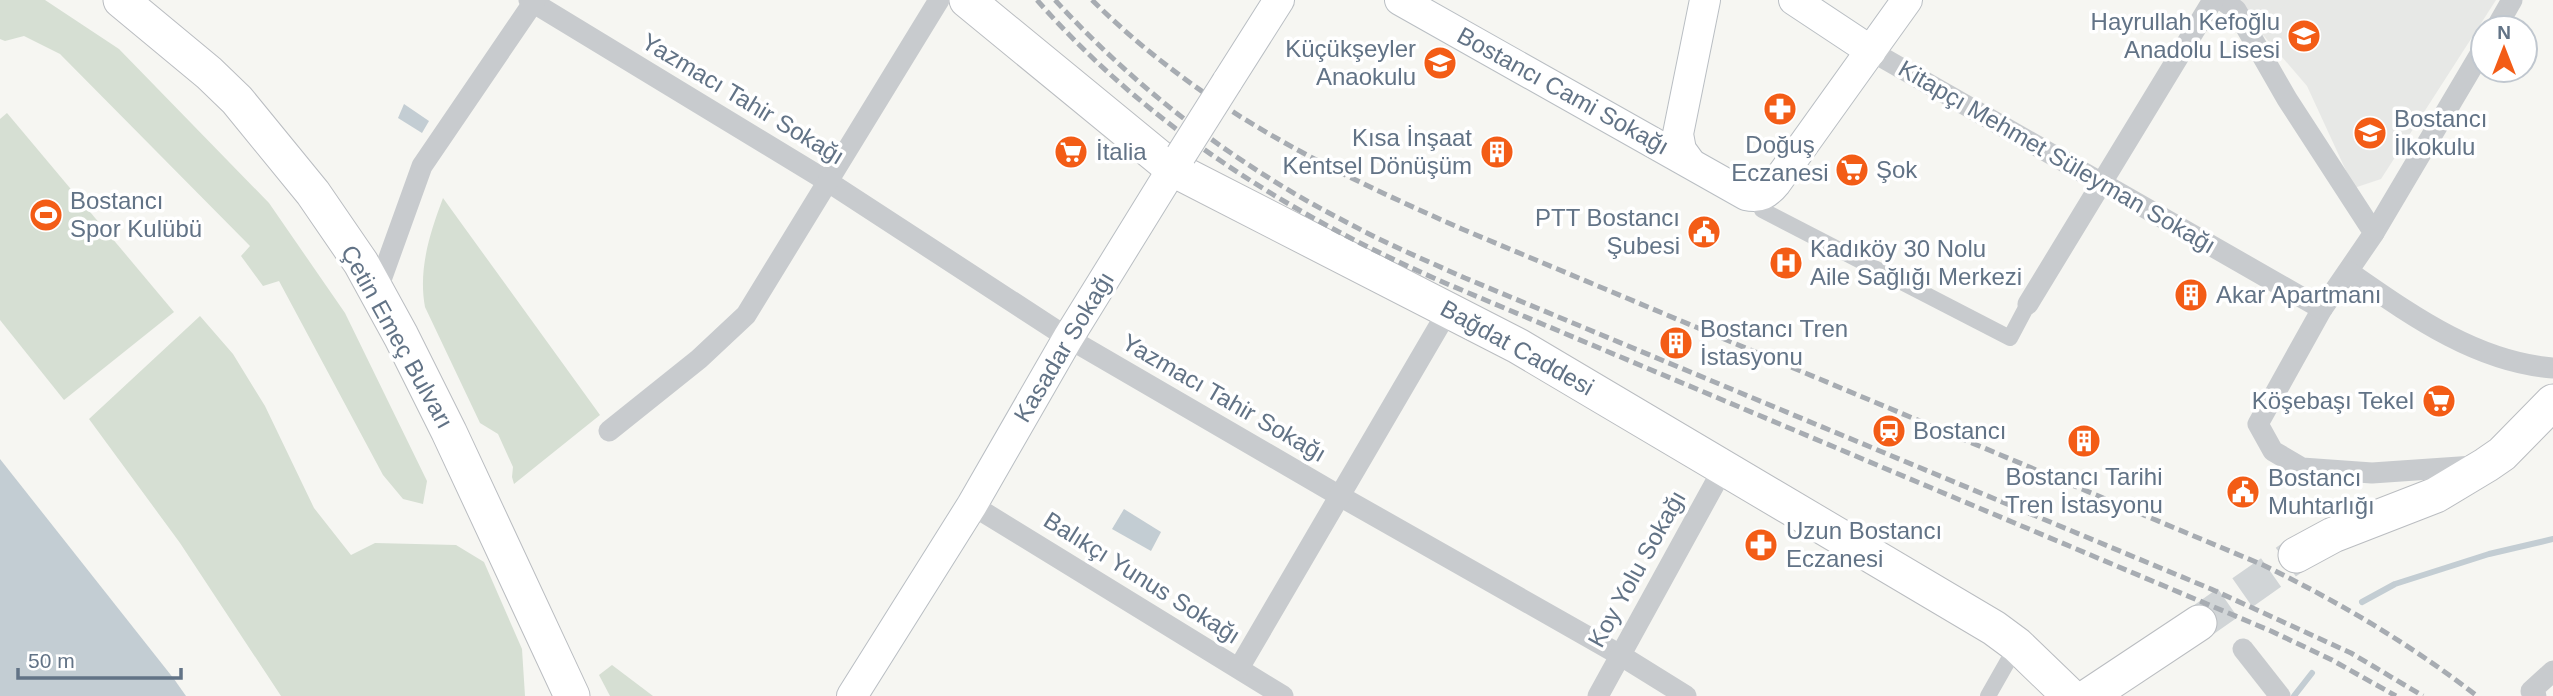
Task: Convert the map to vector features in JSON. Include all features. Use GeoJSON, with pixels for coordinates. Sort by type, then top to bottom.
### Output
{"type":"FeatureCollection","features":[{"type":"Feature","properties":{"kind":"main road","name":"Çetin Emeç Bulvarı"},"geometry":{"type":"LineString","coordinates":[[121,0],[209,73],[237,100],[313,193],[377,291],[487,511],[572,696]]}},
{"type":"Feature","properties":{"kind":"main road","name":"Bağdat Caddesi"},"geometry":{"type":"LineString","coordinates":[[967,0],[1177,162],[1518,346],[1974,615],[2017,645],[2070,696]]}},
{"type":"Feature","properties":{"kind":"main road","name":"Kasadar Sokağı"},"geometry":{"type":"LineString","coordinates":[[852,696],[972,505],[1068,338],[1279,0]]}},
{"type":"Feature","properties":{"kind":"main road","name":"Bostancı Cami Sokağı"},"geometry":{"type":"LineString","coordinates":[[1400,0],[1746,195],[1757,197],[1768,192],[1907,0]]}},
{"type":"Feature","properties":{"kind":"main road"},"geometry":{"type":"LineString","coordinates":[[1689,162],[1681,150],[1678,134],[1705,0]]}},
{"type":"Feature","properties":{"kind":"main road","name":"Kitapçı Mehmet Süleyman Sokağı"},"geometry":{"type":"LineString","coordinates":[[1794,0],[1871,51]]}},
{"type":"Feature","properties":{"kind":"main road"},"geometry":{"type":"LineString","coordinates":[[2296,555],[2333,535],[2436,495],[2486,466],[2502,454],[2553,402]]}},
{"type":"Feature","properties":{"kind":"main road"},"geometry":{"type":"LineString","coordinates":[[2089,696],[2199,623]]}},
{"type":"Feature","properties":{"kind":"street"},"geometry":{"type":"LineString","coordinates":[[609,430],[699,359],[746,315],[939,0]]}},
{"type":"Feature","properties":{"kind":"street"},"geometry":{"type":"LineString","coordinates":[[1762,210],[2010,338],[2101,181],[2213,0]]}},
{"type":"Feature","properties":{"kind":"street"},"geometry":{"type":"LineString","coordinates":[[2222,0],[2236,10],[2287,99],[2374,233]]}},
{"type":"Feature","properties":{"kind":"street"},"geometry":{"type":"LineString","coordinates":[[377,291],[422,166],[532,1]]}},
{"type":"Feature","properties":{"kind":"street","name":"Yazmacı Tahir Sokağı"},"geometry":{"type":"LineString","coordinates":[[532,1],[827,181],[1068,338],[1620,655],[1686,696]]}},
{"type":"Feature","properties":{"kind":"street","name":"Kitapçı Mehmet Süleyman Sokağı"},"geometry":{"type":"LineString","coordinates":[[1871,51],[2322,309]]}},
{"type":"Feature","properties":{"kind":"street"},"geometry":{"type":"LineString","coordinates":[[2469,73],[2374,233],[2322,309],[2258,424],[2273,451],[2302,468],[2372,473],[2486,466]]}},
{"type":"Feature","properties":{"kind":"street"},"geometry":{"type":"LineString","coordinates":[[2349,272],[2398,306],[2468,347],[2528,366],[2553,368]]}},
{"type":"Feature","properties":{"kind":"street"},"geometry":{"type":"LineString","coordinates":[[1239,668],[1449,309]]}},
{"type":"Feature","properties":{"kind":"street","name":"Koy Yolu Sokağı"},"geometry":{"type":"LineString","coordinates":[[1598,696],[1724,467]]}},
{"type":"Feature","properties":{"kind":"street","name":"Balıkçı Yunus Sokağı"},"geometry":{"type":"LineString","coordinates":[[972,505],[1283,696]]}},
{"type":"Feature","properties":{"kind":"street"},"geometry":{"type":"LineString","coordinates":[[1988,696],[2017,645]]}},
{"type":"Feature","properties":{"kind":"street"},"geometry":{"type":"LineString","coordinates":[[2243,649],[2279,694]]}},
{"type":"Feature","properties":{"kind":"street"},"geometry":{"type":"LineString","coordinates":[[2534,693],[2553,671]]}},
{"type":"Feature","properties":{"kind":"shaded area"},"geometry":{"type":"Polygon","coordinates":[[[0,0],[45,0],[119,49],[269,203],[345,313],[427,481],[423,504],[403,499],[383,475],[279,281],[263,286],[241,256],[250,246],[60,54],[24,36],[5,41],[0,39],[0,0]]]}},
{"type":"Feature","properties":{"kind":"shaded area","name":"Bostancı İlkokulu"},"geometry":{"type":"Polygon","coordinates":[[[2233,0],[2496,0],[2487,14],[2469,14],[2469,42],[2381,179],[2354,188],[2307,86],[2233,0]]]}},
{"type":"Feature","properties":{"kind":"shaded area"},"geometry":{"type":"Polygon","coordinates":[[[404,104],[429,121],[422,133],[398,118],[404,104]]]}},
{"type":"Feature","properties":{"kind":"shaded area","name":"Bostancı Spor Kulübü"},"geometry":{"type":"Polygon","coordinates":[[[7,113],[174,312],[64,400],[0,320],[0,119],[7,113]]]}},
{"type":"Feature","properties":{"kind":"shaded area"},"geometry":{"type":"Polygon","coordinates":[[[443,198],[600,415],[514,484],[513,467],[498,434],[480,423],[425,307],[424,265],[443,198]]]}},
{"type":"Feature","properties":{"kind":"shaded area"},"geometry":{"type":"Polygon","coordinates":[[[200,316],[233,354],[265,406],[314,508],[351,555],[375,543],[456,545],[484,562],[522,649],[525,696],[281,696],[180,543],[89,419],[200,316]]]}},
{"type":"Feature","properties":{"kind":"shaded area"},"geometry":{"type":"Polygon","coordinates":[[[0,459],[174,679],[186,696],[0,696],[0,459]]]}},
{"type":"Feature","properties":{"kind":"shaded area"},"geometry":{"type":"Polygon","coordinates":[[[1124,509],[1161,532],[1151,551],[1112,529],[1124,509]]]}},
{"type":"Feature","properties":{"kind":"shaded area"},"geometry":{"type":"Polygon","coordinates":[[[612,665],[653,696],[610,696],[599,675],[612,665]]]}},
{"type":"Feature","properties":{"kind":"waterway"},"geometry":{"type":"LineString","coordinates":[[2362,602],[2395,584],[2489,554],[2553,539]]}},
{"type":"Feature","properties":{"kind":"waterway"},"geometry":{"type":"LineString","coordinates":[[2294,696],[2312,673]]}},
{"type":"Feature","properties":{"kind":"tunnel"},"geometry":{"type":"LineString","coordinates":[[2199,623],[2296,555]]}},
{"type":"Feature","properties":{"kind":"railway"},"geometry":{"type":"LineString","coordinates":[[1037,0],[1080,46],[1175,128],[1278,198],[1388,257],[2271,631],[2332,660],[2396,696]]}},
{"type":"Feature","properties":{"kind":"railway"},"geometry":{"type":"LineString","coordinates":[[1055,0],[1121,66],[1192,125],[1269,178],[1364,231],[1465,278],[2211,589],[2351,653],[2423,696]]}},
{"type":"Feature","properties":{"kind":"railway"},"geometry":{"type":"LineString","coordinates":[[1092,0],[1176,73],[1221,104],[1266,132],[1361,183],[1462,229],[2263,565],[2373,625],[2477,696]]}},
{"type":"Feature","properties":{"kind":"place","name":"Hayrullah Kefoğlu Anadolu Lisesi"},"geometry":{"type":"Point","coordinates":[2304,36]}},
{"type":"Feature","properties":{"kind":"place","name":"Küçükşeyler Anaokulu"},"geometry":{"type":"Point","coordinates":[1440,63]}},
{"type":"Feature","properties":{"kind":"place","name":"Doğuş Eczanesi"},"geometry":{"type":"Point","coordinates":[1780,109]}},
{"type":"Feature","properties":{"kind":"place","name":"Bostancı İlkokulu"},"geometry":{"type":"Point","coordinates":[2370,133]}},
{"type":"Feature","properties":{"kind":"place","name":"İtalia"},"geometry":{"type":"Point","coordinates":[1071,152]}},
{"type":"Feature","properties":{"kind":"place","name":"Kısa İnşaat Kentsel Dönüşüm"},"geometry":{"type":"Point","coordinates":[1497,152]}},
{"type":"Feature","properties":{"kind":"place","name":"Şok"},"geometry":{"type":"Point","coordinates":[1852,170]}},
{"type":"Feature","properties":{"kind":"place","name":"Bostancı Spor Kulübü"},"geometry":{"type":"Point","coordinates":[46,215]}},
{"type":"Feature","properties":{"kind":"place","name":"PTT Bostancı Şubesi"},"geometry":{"type":"Point","coordinates":[1704,232]}},
{"type":"Feature","properties":{"kind":"place","name":"Kadıköy 30 Nolu Aile Sağlığı Merkezi"},"geometry":{"type":"Point","coordinates":[1786,263]}},
{"type":"Feature","properties":{"kind":"place","name":"Akar Apartmanı"},"geometry":{"type":"Point","coordinates":[2191,295]}},
{"type":"Feature","properties":{"kind":"place","name":"Bostancı Tren İstasyonu"},"geometry":{"type":"Point","coordinates":[1676,343]}},
{"type":"Feature","properties":{"kind":"place","name":"Köşebaşı Tekel"},"geometry":{"type":"Point","coordinates":[2439,401]}},
{"type":"Feature","properties":{"kind":"place","name":"Bostancı"},"geometry":{"type":"Point","coordinates":[1889,431]}},
{"type":"Feature","properties":{"kind":"place","name":"Bostancı Tarihi Tren İstasyonu"},"geometry":{"type":"Point","coordinates":[2084,441]}},
{"type":"Feature","properties":{"kind":"place","name":"Bostancı Muhtarlığı"},"geometry":{"type":"Point","coordinates":[2243,492]}},
{"type":"Feature","properties":{"kind":"place","name":"Uzun Bostancı Eczanesi"},"geometry":{"type":"Point","coordinates":[1761,545]}}]}
